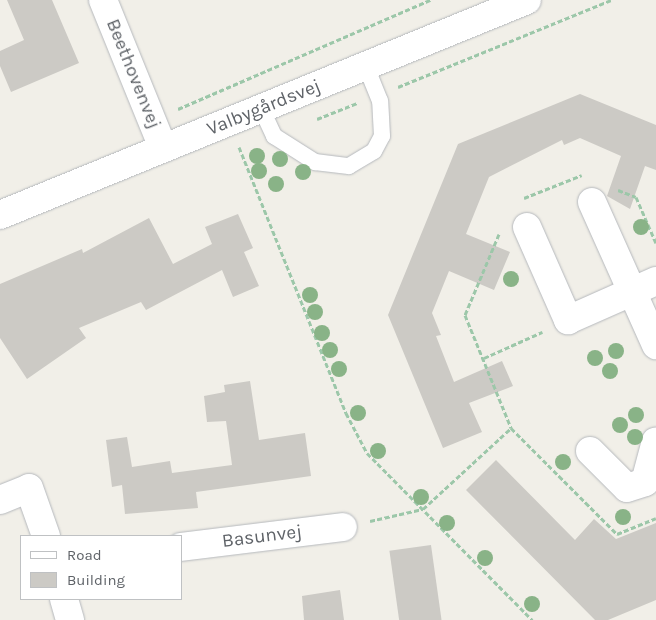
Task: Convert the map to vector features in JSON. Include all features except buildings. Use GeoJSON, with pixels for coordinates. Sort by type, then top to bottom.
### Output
{"type":"FeatureCollection","features":[{"type":"Feature","properties":{"kind":"street","name":"Beethovenvej"},"geometry":{"type":"LineString","coordinates":[[102,0],[163,148]]}},
{"type":"Feature","properties":{"kind":"street","name":"Valbygårdsvej"},"geometry":{"type":"LineString","coordinates":[[0,216],[527,0]]}},
{"type":"Feature","properties":{"kind":"street"},"geometry":{"type":"LineString","coordinates":[[592,202],[644,286],[656,345]]}},
{"type":"Feature","properties":{"kind":"street"},"geometry":{"type":"LineString","coordinates":[[527,228],[568,320],[644,286]]}},
{"type":"Feature","properties":{"kind":"street"},"geometry":{"type":"LineString","coordinates":[[590,451],[627,488],[645,482],[656,442]]}},
{"type":"Feature","properties":{"kind":"street"},"geometry":{"type":"LineString","coordinates":[[0,500],[28,488],[46,535]]}},
{"type":"Feature","properties":{"kind":"street","name":"Basunvej"},"geometry":{"type":"LineString","coordinates":[[182,547],[343,527]]}},
{"type":"Feature","properties":{"kind":"street"},"geometry":{"type":"LineString","coordinates":[[64,600],[70,620]]}},
{"type":"Feature","properties":{"kind":"lane"},"geometry":{"type":"LineString","coordinates":[[262,110],[274,136],[315,162],[349,166],[374,151],[382,136],[380,101],[366,66]]}},
{"type":"Feature","properties":{"kind":"path"},"geometry":{"type":"LineString","coordinates":[[151,120],[430,0]]}},
{"type":"Feature","properties":{"kind":"path"},"geometry":{"type":"LineString","coordinates":[[229,122],[346,413],[367,453],[532,620]]}},
{"type":"Feature","properties":{"kind":"path"},"geometry":{"type":"LineString","coordinates":[[568,320],[484,358],[511,428],[617,534],[656,518]]}},
{"type":"Feature","properties":{"kind":"path"},"geometry":{"type":"LineString","coordinates":[[343,527],[423,509],[511,428]]}}]}
